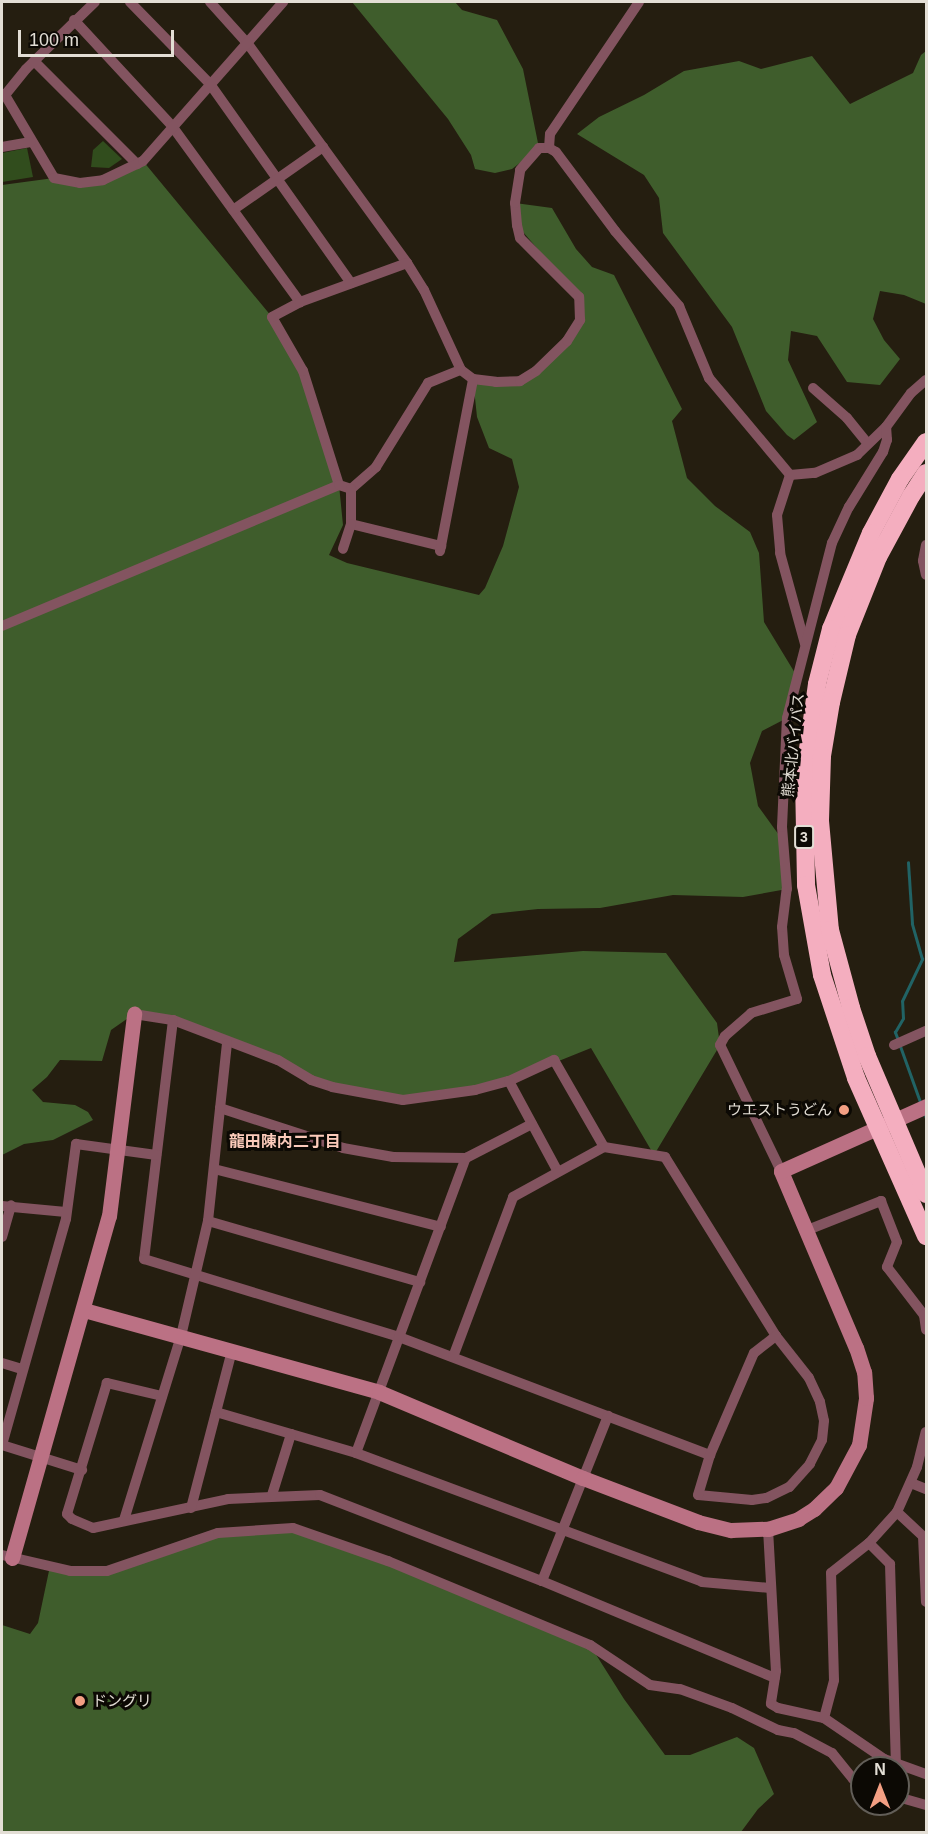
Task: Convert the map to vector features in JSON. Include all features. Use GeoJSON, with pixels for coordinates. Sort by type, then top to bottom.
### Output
{"type":"FeatureCollection","features":[{"type":"Feature","properties":{"kind":"highway","name":"熊本北バイパス"},"geometry":{"type":"LineString","coordinates":[[927,442],[900,478],[871,533],[831,629],[813,708],[804,778],[806,885],[822,975],[856,1078],[927,1194]]}},
{"type":"Feature","properties":{"kind":"highway","name":"熊本北バイパス"},"geometry":{"type":"LineString","coordinates":[[927,473],[906,504],[878,557],[848,634],[831,702],[822,756],[820,821],[830,930],[886,1124],[927,1236]]}},
{"type":"Feature","properties":{"kind":"street"},"geometry":{"type":"LineString","coordinates":[[95,2],[74,20],[3,95],[54,178],[70,182],[103,180],[143,161],[284,2]]}},
{"type":"Feature","properties":{"kind":"street"},"geometry":{"type":"LineString","coordinates":[[130,2],[210,84],[351,283]]}},
{"type":"Feature","properties":{"kind":"street"},"geometry":{"type":"LineString","coordinates":[[210,2],[248,44],[407,263],[424,290],[461,370],[473,379],[496,382],[520,381],[536,371],[567,341],[580,320],[579,297],[520,238],[517,225],[515,203],[520,170],[540,148],[549,147],[556,152],[615,231],[679,306],[709,378],[790,475]]}},
{"type":"Feature","properties":{"kind":"street"},"geometry":{"type":"LineString","coordinates":[[549,147],[550,134],[639,2]]}},
{"type":"Feature","properties":{"kind":"street"},"geometry":{"type":"LineString","coordinates":[[74,20],[172,126],[300,302]]}},
{"type":"Feature","properties":{"kind":"street"},"geometry":{"type":"LineString","coordinates":[[34,61],[137,164]]}},
{"type":"Feature","properties":{"kind":"street"},"geometry":{"type":"LineString","coordinates":[[2,147],[31,142]]}},
{"type":"Feature","properties":{"kind":"street"},"geometry":{"type":"LineString","coordinates":[[233,210],[323,147]]}},
{"type":"Feature","properties":{"kind":"street"},"geometry":{"type":"LineString","coordinates":[[339,485],[303,371],[272,317],[300,302],[407,263]]}},
{"type":"Feature","properties":{"kind":"street"},"geometry":{"type":"LineString","coordinates":[[344,549],[351,524],[351,489],[376,467],[428,383],[461,370]]}},
{"type":"Feature","properties":{"kind":"street"},"geometry":{"type":"LineString","coordinates":[[351,524],[440,548],[473,379]]}},
{"type":"Feature","properties":{"kind":"street"},"geometry":{"type":"LineString","coordinates":[[790,475],[815,473],[857,455],[886,427],[911,393],[927,380]]}},
{"type":"Feature","properties":{"kind":"street"},"geometry":{"type":"LineString","coordinates":[[813,388],[847,418],[868,444]]}},
{"type":"Feature","properties":{"kind":"street"},"geometry":{"type":"LineString","coordinates":[[84,1310],[379,1392],[583,1478],[698,1522],[731,1530],[768,1529],[798,1519],[814,1509],[836,1488],[853,1460],[865,1416],[864,1372],[781,1171],[720,1045],[725,1036],[751,1013],[797,999],[783,946],[782,927],[787,889],[782,827],[787,718],[832,543],[849,507],[883,453],[887,440],[886,427]]}},
{"type":"Feature","properties":{"kind":"street"},"geometry":{"type":"LineString","coordinates":[[790,475],[777,515],[779,544],[806,648]]}},
{"type":"Feature","properties":{"kind":"street"},"geometry":{"type":"LineString","coordinates":[[2,626],[339,485],[351,489]]}},
{"type":"Feature","properties":{"kind":"street"},"geometry":{"type":"LineString","coordinates":[[927,545],[923,561],[927,575]]}},
{"type":"Feature","properties":{"kind":"street"},"geometry":{"type":"LineString","coordinates":[[604,1148],[554,1060],[509,1081],[437,1096],[403,1100],[373,1096],[310,1080],[278,1060],[227,1043],[173,1020],[134,1014],[109,1216],[42,1457],[7,1556],[70,1571],[107,1571],[177,1545],[218,1533],[293,1528],[388,1561],[590,1645],[650,1685],[680,1689],[732,1708],[778,1730],[794,1732],[832,1753],[850,1775]]}},
{"type":"Feature","properties":{"kind":"street"},"geometry":{"type":"LineString","coordinates":[[173,1020],[144,1259],[399,1336],[710,1455]]}},
{"type":"Feature","properties":{"kind":"street"},"geometry":{"type":"LineString","coordinates":[[894,1045],[927,1031]]}},
{"type":"Feature","properties":{"kind":"street"},"geometry":{"type":"LineString","coordinates":[[124,1520],[181,1336],[208,1221],[227,1043]]}},
{"type":"Feature","properties":{"kind":"street"},"geometry":{"type":"LineString","coordinates":[[509,1081],[558,1172]]}},
{"type":"Feature","properties":{"kind":"street"},"geometry":{"type":"LineString","coordinates":[[781,1171],[927,1106]]}},
{"type":"Feature","properties":{"kind":"street"},"geometry":{"type":"LineString","coordinates":[[220,1108],[360,1151],[393,1157],[466,1158],[532,1124]]}},
{"type":"Feature","properties":{"kind":"street"},"geometry":{"type":"LineString","coordinates":[[82,1470],[2,1445],[66,1212],[76,1144],[156,1155]]}},
{"type":"Feature","properties":{"kind":"street"},"geometry":{"type":"LineString","coordinates":[[453,1357],[513,1197],[604,1148],[665,1156],[776,1335],[809,1378],[820,1402],[824,1431],[817,1452],[802,1476],[789,1487],[766,1498],[740,1500],[698,1495],[710,1455],[754,1353],[776,1335]]}},
{"type":"Feature","properties":{"kind":"street"},"geometry":{"type":"LineString","coordinates":[[356,1453],[466,1158]]}},
{"type":"Feature","properties":{"kind":"street"},"geometry":{"type":"LineString","coordinates":[[214,1169],[441,1227]]}},
{"type":"Feature","properties":{"kind":"street"},"geometry":{"type":"LineString","coordinates":[[805,1231],[881,1201],[897,1242],[887,1267],[924,1315],[927,1330]]}},
{"type":"Feature","properties":{"kind":"street"},"geometry":{"type":"LineString","coordinates":[[2,1237],[6,1206],[66,1212]]}},
{"type":"Feature","properties":{"kind":"street"},"geometry":{"type":"LineString","coordinates":[[208,1221],[420,1282]]}},
{"type":"Feature","properties":{"kind":"street"},"geometry":{"type":"LineString","coordinates":[[191,1508],[232,1351]]}},
{"type":"Feature","properties":{"kind":"street"},"geometry":{"type":"LineString","coordinates":[[2,1363],[22,1369]]}},
{"type":"Feature","properties":{"kind":"street"},"geometry":{"type":"LineString","coordinates":[[162,1396],[107,1383],[67,1514],[72,1520],[93,1528],[228,1499],[272,1495],[320,1495],[542,1581],[775,1678]]}},
{"type":"Feature","properties":{"kind":"street"},"geometry":{"type":"LineString","coordinates":[[216,1412],[356,1453],[702,1582],[771,1588]]}},
{"type":"Feature","properties":{"kind":"street"},"geometry":{"type":"LineString","coordinates":[[542,1581],[608,1416]]}},
{"type":"Feature","properties":{"kind":"street"},"geometry":{"type":"LineString","coordinates":[[824,1718],[834,1680],[831,1573],[869,1543],[897,1512],[910,1483],[927,1432]]}},
{"type":"Feature","properties":{"kind":"street"},"geometry":{"type":"LineString","coordinates":[[272,1495],[291,1434]]}},
{"type":"Feature","properties":{"kind":"street"},"geometry":{"type":"LineString","coordinates":[[910,1483],[927,1489]]}},
{"type":"Feature","properties":{"kind":"street"},"geometry":{"type":"LineString","coordinates":[[897,1512],[923,1536],[927,1602]]}},
{"type":"Feature","properties":{"kind":"street"},"geometry":{"type":"LineString","coordinates":[[768,1529],[775,1678],[771,1704],[778,1708],[824,1718],[880,1756]]}},
{"type":"Feature","properties":{"kind":"street"},"geometry":{"type":"LineString","coordinates":[[869,1543],[890,1564],[896,1756]]}},
{"type":"Feature","properties":{"kind":"street"},"geometry":{"type":"LineString","coordinates":[[910,1769],[927,1774]]}},
{"type":"Feature","properties":{"kind":"street"},"geometry":{"type":"LineString","coordinates":[[910,1800],[927,1804]]}},
{"type":"Feature","properties":{"kind":"green space"},"geometry":{"type":"Polygon","coordinates":[[[352,2],[455,2],[462,10],[497,20],[523,69],[539,148],[512,169],[495,173],[475,169],[471,155],[448,119],[352,2]]]}},
{"type":"Feature","properties":{"kind":"green space"},"geometry":{"type":"Polygon","coordinates":[[[926,51],[926,304],[904,295],[880,291],[873,319],[884,340],[900,359],[880,385],[847,382],[817,336],[791,331],[788,360],[817,422],[794,440],[766,411],[732,327],[663,233],[659,198],[644,175],[577,134],[599,117],[644,95],[684,71],[739,61],[761,69],[812,56],[850,104],[913,73],[921,55],[926,51]]]}},
{"type":"Feature","properties":{"kind":"green space"},"geometry":{"type":"Polygon","coordinates":[[[103,141],[122,159],[109,168],[91,167],[93,150],[103,141]]]}},
{"type":"Feature","properties":{"kind":"green space"},"geometry":{"type":"Polygon","coordinates":[[[27,148],[33,177],[2,182],[2,153],[27,148]]]}},
{"type":"Feature","properties":{"kind":"green space"},"geometry":{"type":"Polygon","coordinates":[[[143,161],[272,317],[292,352],[339,485],[343,525],[329,555],[347,563],[479,595],[485,588],[503,546],[519,487],[512,459],[489,448],[477,417],[473,379],[520,381],[575,330],[579,297],[517,225],[515,203],[552,208],[576,249],[592,267],[614,275],[682,409],[672,421],[687,478],[715,506],[750,532],[759,553],[764,622],[798,678],[787,718],[762,731],[750,763],[758,806],[784,842],[787,889],[743,897],[673,895],[600,908],[538,909],[492,914],[458,939],[454,962],[583,951],[666,953],[717,1023],[720,1045],[654,1155],[591,1048],[509,1081],[403,1100],[332,1087],[173,1020],[134,1014],[111,1030],[102,1061],[60,1060],[47,1077],[32,1090],[43,1102],[75,1105],[88,1112],[93,1120],[53,1140],[24,1144],[2,1155],[2,185],[54,178],[80,183],[143,161]]]}},
{"type":"Feature","properties":{"kind":"green space"},"geometry":{"type":"Polygon","coordinates":[[[293,1528],[590,1645],[624,1699],[665,1755],[690,1755],[737,1737],[754,1748],[774,1794],[758,1809],[741,1832],[2,1832],[2,1625],[30,1634],[38,1623],[50,1566],[105,1571],[218,1533],[293,1528]]]}},
{"type":"Feature","properties":{"kind":"waterway"},"geometry":{"type":"LineString","coordinates":[[898,1040],[895,1032],[903,1018],[902,1001],[922,959],[912,923],[908,862]]}},
{"type":"Feature","properties":{"kind":"waterway"},"geometry":{"type":"LineString","coordinates":[[900,1046],[920,1102]]}},
{"type":"Feature","properties":{"kind":"waterway"},"geometry":{"type":"LineString","coordinates":[[924,1111],[926,1118]]}},
{"type":"Feature","properties":{"kind":"place","name":"ウエストうどん"},"geometry":{"type":"Point","coordinates":[844,1110]}},
{"type":"Feature","properties":{"kind":"place","name":"ドングリ"},"geometry":{"type":"Point","coordinates":[80,1701]}},
{"type":"Feature","properties":{"kind":"district","name":"龍田陳内二丁目"},"geometry":{"type":"Point","coordinates":[285,1142]}}]}
